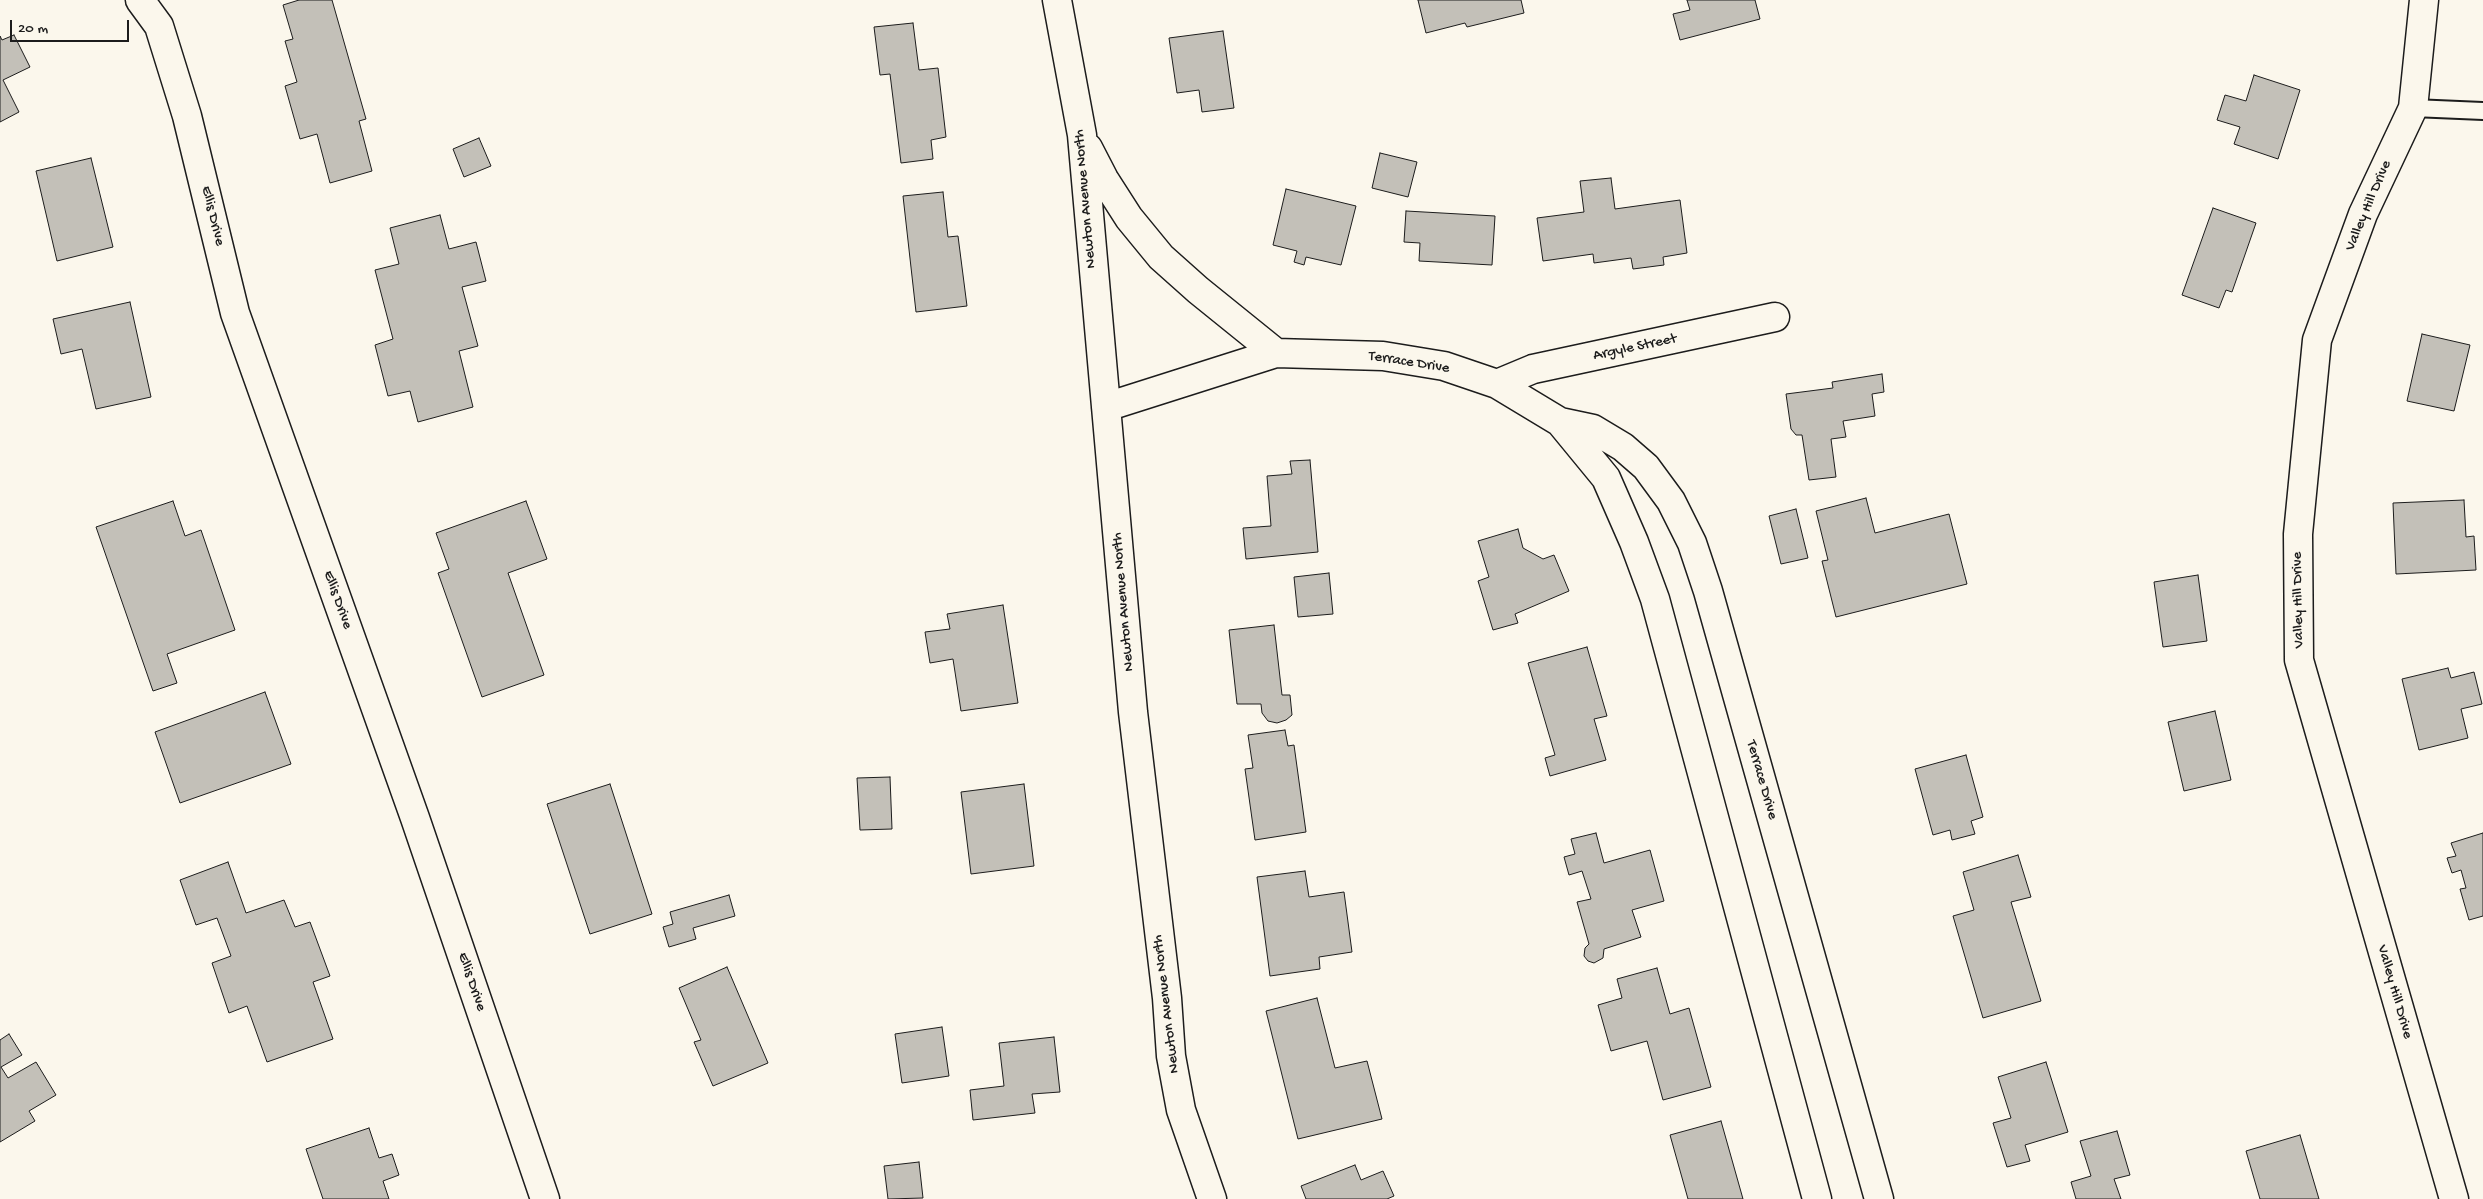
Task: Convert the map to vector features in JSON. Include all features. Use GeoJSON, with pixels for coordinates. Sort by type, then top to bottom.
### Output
{"type":"FeatureCollection","features":[{"type":"Feature","properties":{"kind":"street","name":"Ellis Drive"},"geometry":{"type":"LineString","coordinates":[[140,0],[159,26],[187,116],[235,313],[415,818],[545,1199]]}},
{"type":"Feature","properties":{"kind":"street","name":"Newton Avenue North"},"geometry":{"type":"LineString","coordinates":[[1057,0],[1082,135],[1134,712],[1167,998],[1171,1056],[1182,1110],[1212,1199]]}},
{"type":"Feature","properties":{"kind":"street","name":"Valley Hill Drive"},"geometry":{"type":"LineString","coordinates":[[2424,0],[2413,108],[2363,214],[2317,340],[2298,534],[2299,660],[2454,1199]]}},
{"type":"Feature","properties":{"kind":"street"},"geometry":{"type":"LineString","coordinates":[[1082,135],[1109,187],[1129,218],[1161,257],[1198,290],[1276,353]]}},
{"type":"Feature","properties":{"kind":"street","name":"Argyle Street"},"geometry":{"type":"LineString","coordinates":[[1498,384],[1533,369],[1775,318]]}},
{"type":"Feature","properties":{"kind":"street","name":"Terrace Drive"},"geometry":{"type":"LineString","coordinates":[[1106,407],[1276,353],[1383,356],[1444,366],[1498,384],[1560,422],[1606,478],[1634,542],[1655,599],[1817,1199]]}},
{"type":"Feature","properties":{"kind":"street","name":"Terrace Drive"},"geometry":{"type":"LineString","coordinates":[[1560,422],[1593,429],[1624,447],[1646,467],[1671,501],[1692,543],[1708,590],[1879,1199]]}},
{"type":"Feature","properties":{"kind":"lane"},"geometry":{"type":"LineString","coordinates":[[2413,108],[2483,111]]}},
{"type":"Feature","properties":{"kind":"building"},"geometry":{"type":"Polygon","coordinates":[[[299,0],[332,0],[366,119],[359,121],[372,171],[330,183],[317,134],[300,139],[285,86],[297,82],[285,41],[293,39],[283,5],[299,0]]]}},
{"type":"Feature","properties":{"kind":"building"},"geometry":{"type":"Polygon","coordinates":[[[1418,0],[1521,0],[1524,13],[1467,27],[1465,23],[1426,33],[1418,0]]]}},
{"type":"Feature","properties":{"kind":"building"},"geometry":{"type":"Polygon","coordinates":[[[1687,0],[1755,0],[1760,19],[1680,40],[1673,14],[1690,10],[1687,0]]]}},
{"type":"Feature","properties":{"kind":"building"},"geometry":{"type":"Polygon","coordinates":[[[913,23],[919,70],[938,68],[946,137],[931,140],[933,159],[901,163],[890,74],[880,75],[874,27],[913,23]]]}},
{"type":"Feature","properties":{"kind":"building"},"geometry":{"type":"Polygon","coordinates":[[[1223,31],[1234,108],[1202,112],[1199,90],[1177,93],[1169,38],[1223,31]]]}},
{"type":"Feature","properties":{"kind":"building"},"geometry":{"type":"Polygon","coordinates":[[[14,35],[30,67],[3,80],[19,112],[0,122],[0,36],[2,40],[14,35]]]}},
{"type":"Feature","properties":{"kind":"building"},"geometry":{"type":"Polygon","coordinates":[[[2254,75],[2300,90],[2278,159],[2234,144],[2240,127],[2217,120],[2225,95],[2246,101],[2254,75]]]}},
{"type":"Feature","properties":{"kind":"building"},"geometry":{"type":"Polygon","coordinates":[[[479,138],[491,166],[464,177],[453,149],[479,138]]]}},
{"type":"Feature","properties":{"kind":"building"},"geometry":{"type":"Polygon","coordinates":[[[1380,153],[1417,162],[1408,197],[1372,188],[1380,153]]]}},
{"type":"Feature","properties":{"kind":"building"},"geometry":{"type":"Polygon","coordinates":[[[91,158],[113,247],[57,261],[36,171],[91,158]]]}},
{"type":"Feature","properties":{"kind":"building"},"geometry":{"type":"Polygon","coordinates":[[[1611,178],[1615,209],[1680,200],[1687,253],[1663,257],[1664,265],[1633,269],[1631,258],[1594,263],[1593,254],[1543,261],[1537,218],[1584,212],[1580,181],[1611,178]]]}},
{"type":"Feature","properties":{"kind":"building"},"geometry":{"type":"Polygon","coordinates":[[[1286,189],[1356,206],[1341,265],[1306,257],[1304,265],[1294,262],[1297,251],[1273,245],[1286,189]]]}},
{"type":"Feature","properties":{"kind":"building"},"geometry":{"type":"Polygon","coordinates":[[[943,192],[948,237],[958,236],[967,306],[916,312],[903,196],[943,192]]]}},
{"type":"Feature","properties":{"kind":"building"},"geometry":{"type":"Polygon","coordinates":[[[2213,208],[2256,223],[2232,292],[2226,290],[2219,308],[2182,295],[2213,208]]]}},
{"type":"Feature","properties":{"kind":"building"},"geometry":{"type":"Polygon","coordinates":[[[1406,211],[1495,216],[1492,265],[1419,261],[1420,243],[1404,242],[1406,211]]]}},
{"type":"Feature","properties":{"kind":"building"},"geometry":{"type":"Polygon","coordinates":[[[440,215],[449,249],[476,242],[486,281],[462,287],[478,346],[459,351],[473,407],[418,422],[410,391],[388,396],[375,345],[393,339],[375,270],[399,264],[390,228],[440,215]]]}},
{"type":"Feature","properties":{"kind":"building"},"geometry":{"type":"Polygon","coordinates":[[[130,302],[151,397],[96,409],[82,349],[61,354],[53,319],[130,302]]]}},
{"type":"Feature","properties":{"kind":"building"},"geometry":{"type":"Polygon","coordinates":[[[2422,334],[2470,345],[2454,411],[2407,401],[2422,334]]]}},
{"type":"Feature","properties":{"kind":"building"},"geometry":{"type":"Polygon","coordinates":[[[1882,374],[1884,392],[1872,394],[1875,416],[1843,421],[1846,437],[1831,439],[1836,477],[1809,480],[1802,435],[1796,435],[1791,429],[1786,394],[1833,388],[1832,382],[1882,374]]]}},
{"type":"Feature","properties":{"kind":"building"},"geometry":{"type":"Polygon","coordinates":[[[1310,460],[1318,552],[1246,559],[1243,528],[1271,526],[1267,476],[1292,474],[1290,461],[1310,460]]]}},
{"type":"Feature","properties":{"kind":"building"},"geometry":{"type":"Polygon","coordinates":[[[1866,498],[1875,533],[1949,514],[1967,584],[1836,617],[1822,561],[1828,560],[1816,511],[1866,498]]]}},
{"type":"Feature","properties":{"kind":"building"},"geometry":{"type":"Polygon","coordinates":[[[2464,500],[2466,537],[2474,536],[2476,570],[2396,574],[2393,503],[2464,500]]]}},
{"type":"Feature","properties":{"kind":"building"},"geometry":{"type":"Polygon","coordinates":[[[173,501],[185,536],[201,530],[235,630],[167,654],[177,683],[153,691],[96,527],[173,501]]]}},
{"type":"Feature","properties":{"kind":"building"},"geometry":{"type":"Polygon","coordinates":[[[526,501],[547,559],[508,573],[544,675],[482,697],[438,573],[449,569],[436,533],[526,501]]]}},
{"type":"Feature","properties":{"kind":"building"},"geometry":{"type":"Polygon","coordinates":[[[1796,509],[1808,558],[1781,564],[1769,516],[1796,509]]]}},
{"type":"Feature","properties":{"kind":"building"},"geometry":{"type":"Polygon","coordinates":[[[1518,529],[1523,548],[1543,559],[1554,555],[1569,591],[1515,614],[1518,623],[1493,630],[1478,581],[1489,577],[1478,541],[1518,529]]]}},
{"type":"Feature","properties":{"kind":"building"},"geometry":{"type":"Polygon","coordinates":[[[1329,573],[1333,614],[1298,617],[1294,577],[1329,573]]]}},
{"type":"Feature","properties":{"kind":"building"},"geometry":{"type":"Polygon","coordinates":[[[2198,575],[2207,641],[2163,647],[2154,582],[2198,575]]]}},
{"type":"Feature","properties":{"kind":"building"},"geometry":{"type":"Polygon","coordinates":[[[1003,605],[1018,703],[961,711],[953,659],[930,663],[925,632],[950,629],[947,614],[1003,605]]]}},
{"type":"Feature","properties":{"kind":"building"},"geometry":{"type":"Polygon","coordinates":[[[1274,625],[1282,695],[1290,695],[1292,715],[1286,720],[1277,723],[1268,721],[1262,713],[1261,704],[1237,704],[1229,630],[1274,625]]]}},
{"type":"Feature","properties":{"kind":"building"},"geometry":{"type":"Polygon","coordinates":[[[1587,647],[1607,716],[1594,719],[1606,760],[1550,776],[1545,758],[1555,755],[1528,663],[1587,647]]]}},
{"type":"Feature","properties":{"kind":"building"},"geometry":{"type":"Polygon","coordinates":[[[2448,668],[2451,678],[2474,672],[2482,704],[2461,709],[2468,738],[2419,750],[2402,679],[2448,668]]]}},
{"type":"Feature","properties":{"kind":"building"},"geometry":{"type":"Polygon","coordinates":[[[265,692],[291,764],[180,803],[155,732],[265,692]]]}},
{"type":"Feature","properties":{"kind":"building"},"geometry":{"type":"Polygon","coordinates":[[[2215,711],[2231,780],[2184,791],[2168,722],[2215,711]]]}},
{"type":"Feature","properties":{"kind":"building"},"geometry":{"type":"Polygon","coordinates":[[[1285,730],[1288,746],[1294,745],[1306,832],[1255,840],[1245,769],[1253,768],[1248,735],[1285,730]]]}},
{"type":"Feature","properties":{"kind":"building"},"geometry":{"type":"Polygon","coordinates":[[[1966,755],[1983,817],[1971,821],[1975,834],[1952,840],[1950,830],[1933,835],[1915,769],[1966,755]]]}},
{"type":"Feature","properties":{"kind":"building"},"geometry":{"type":"Polygon","coordinates":[[[890,777],[892,829],[860,830],[857,778],[890,777]]]}},
{"type":"Feature","properties":{"kind":"building"},"geometry":{"type":"Polygon","coordinates":[[[610,784],[652,914],[590,934],[547,804],[610,784]]]}},
{"type":"Feature","properties":{"kind":"building"},"geometry":{"type":"Polygon","coordinates":[[[1024,784],[1034,866],[971,874],[961,792],[1024,784]]]}},
{"type":"Feature","properties":{"kind":"building"},"geometry":{"type":"Polygon","coordinates":[[[1596,833],[1604,863],[1650,850],[1664,901],[1632,910],[1641,937],[1604,949],[1603,958],[1594,963],[1588,961],[1584,956],[1585,948],[1589,944],[1577,902],[1591,899],[1582,871],[1569,875],[1564,857],[1575,854],[1571,839],[1596,833]]]}},
{"type":"Feature","properties":{"kind":"building"},"geometry":{"type":"Polygon","coordinates":[[[2483,833],[2483,916],[2469,920],[2460,889],[2466,888],[2461,870],[2452,873],[2447,858],[2456,856],[2451,843],[2483,833]]]}},
{"type":"Feature","properties":{"kind":"building"},"geometry":{"type":"Polygon","coordinates":[[[2018,855],[2031,897],[2011,902],[2041,1001],[1983,1018],[1953,916],[1974,910],[1963,872],[2018,855]]]}},
{"type":"Feature","properties":{"kind":"building"},"geometry":{"type":"Polygon","coordinates":[[[228,862],[246,913],[284,900],[295,927],[310,922],[330,976],[313,982],[333,1039],[267,1062],[247,1006],[229,1013],[212,963],[231,956],[217,918],[196,925],[180,880],[228,862]]]}},
{"type":"Feature","properties":{"kind":"building"},"geometry":{"type":"Polygon","coordinates":[[[1305,871],[1309,897],[1344,892],[1352,952],[1319,957],[1320,969],[1270,976],[1257,877],[1305,871]]]}},
{"type":"Feature","properties":{"kind":"building"},"geometry":{"type":"Polygon","coordinates":[[[729,895],[735,916],[693,928],[696,939],[669,947],[663,927],[673,924],[670,912],[729,895]]]}},
{"type":"Feature","properties":{"kind":"building"},"geometry":{"type":"Polygon","coordinates":[[[727,967],[768,1063],[713,1086],[694,1042],[701,1040],[679,988],[727,967]]]}},
{"type":"Feature","properties":{"kind":"building"},"geometry":{"type":"Polygon","coordinates":[[[1657,968],[1670,1014],[1689,1008],[1711,1087],[1663,1100],[1647,1041],[1611,1051],[1598,1005],[1622,998],[1617,979],[1657,968]]]}},
{"type":"Feature","properties":{"kind":"building"},"geometry":{"type":"Polygon","coordinates":[[[1317,998],[1335,1068],[1367,1061],[1382,1119],[1298,1139],[1266,1011],[1317,998]]]}},
{"type":"Feature","properties":{"kind":"building"},"geometry":{"type":"Polygon","coordinates":[[[942,1027],[949,1076],[902,1083],[895,1034],[942,1027]]]}},
{"type":"Feature","properties":{"kind":"building"},"geometry":{"type":"Polygon","coordinates":[[[9,1034],[22,1055],[1,1067],[8,1078],[36,1062],[56,1095],[29,1111],[35,1121],[0,1142],[0,1040],[9,1034]]]}},
{"type":"Feature","properties":{"kind":"building"},"geometry":{"type":"Polygon","coordinates":[[[1054,1037],[1060,1092],[1032,1094],[1035,1113],[973,1120],[970,1090],[1004,1086],[999,1043],[1054,1037]]]}},
{"type":"Feature","properties":{"kind":"building"},"geometry":{"type":"Polygon","coordinates":[[[2046,1062],[2068,1132],[2025,1145],[2030,1161],[2007,1167],[1993,1123],[2011,1118],[1998,1077],[2046,1062]]]}},
{"type":"Feature","properties":{"kind":"building"},"geometry":{"type":"Polygon","coordinates":[[[1721,1121],[1743,1199],[1688,1199],[1670,1135],[1721,1121]]]}},
{"type":"Feature","properties":{"kind":"building"},"geometry":{"type":"Polygon","coordinates":[[[369,1128],[379,1158],[392,1154],[399,1175],[383,1181],[389,1199],[323,1199],[306,1149],[369,1128]]]}},
{"type":"Feature","properties":{"kind":"building"},"geometry":{"type":"Polygon","coordinates":[[[2117,1131],[2130,1175],[2114,1179],[2121,1199],[2076,1199],[2071,1182],[2091,1176],[2080,1141],[2117,1131]]]}},
{"type":"Feature","properties":{"kind":"building"},"geometry":{"type":"Polygon","coordinates":[[[2300,1135],[2319,1199],[2260,1199],[2246,1151],[2300,1135]]]}},
{"type":"Feature","properties":{"kind":"building"},"geometry":{"type":"Polygon","coordinates":[[[919,1162],[923,1198],[888,1199],[884,1166],[919,1162]]]}},
{"type":"Feature","properties":{"kind":"building"},"geometry":{"type":"Polygon","coordinates":[[[1355,1165],[1361,1180],[1383,1171],[1394,1196],[1387,1199],[1306,1199],[1301,1186],[1355,1165]]]}}]}
